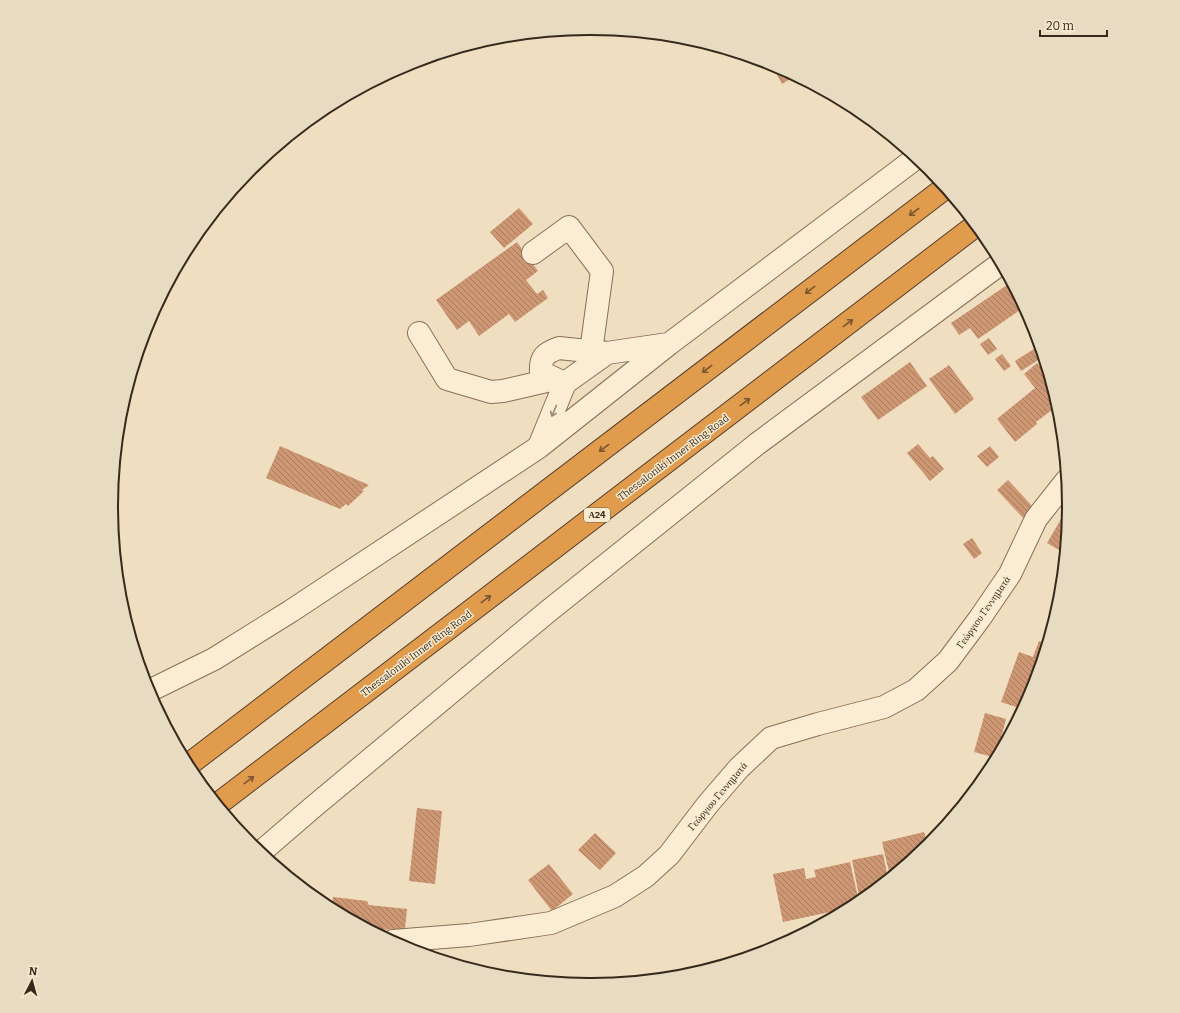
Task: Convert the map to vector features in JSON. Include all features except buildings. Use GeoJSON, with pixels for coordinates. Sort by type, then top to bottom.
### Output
{"type":"FeatureCollection","features":[{"type":"Feature","properties":{"kind":"highway"},"geometry":{"type":"LineString","coordinates":[[194,761],[940,192]]}},
{"type":"Feature","properties":{"kind":"highway","name":"Thessaloniki Inner Ring Road"},"geometry":{"type":"LineString","coordinates":[[222,801],[971,230]]}},
{"type":"Feature","properties":{"kind":"street"},"geometry":{"type":"LineString","coordinates":[[155,688],[214,659],[278,619],[539,447],[669,344],[911,162]]}},
{"type":"Feature","properties":{"kind":"street"},"geometry":{"type":"LineString","coordinates":[[533,253],[569,227],[602,271],[592,344],[595,349],[606,353]]}},
{"type":"Feature","properties":{"kind":"street"},"geometry":{"type":"LineString","coordinates":[[266,848],[546,613],[757,444],[996,267]]}},
{"type":"Feature","properties":{"kind":"street"},"geometry":{"type":"LineString","coordinates":[[419,333],[447,379],[491,392],[560,381],[606,353]]}},
{"type":"Feature","properties":{"kind":"street"},"geometry":{"type":"LineString","coordinates":[[560,381],[541,372],[541,363],[545,355],[551,350],[558,348],[606,353],[669,344]]}},
{"type":"Feature","properties":{"kind":"street"},"geometry":{"type":"LineString","coordinates":[[539,447],[560,381]]}},
{"type":"Feature","properties":{"kind":"street","name":"Γεώργιου Γεννηματά"},"geometry":{"type":"LineString","coordinates":[[406,940],[470,935],[551,923],[615,896],[646,876],[669,855],[708,804],[739,768],[771,738],[884,707],[916,690],[948,661],[980,618],[1010,574],[1036,519],[1061,488]]}}]}
